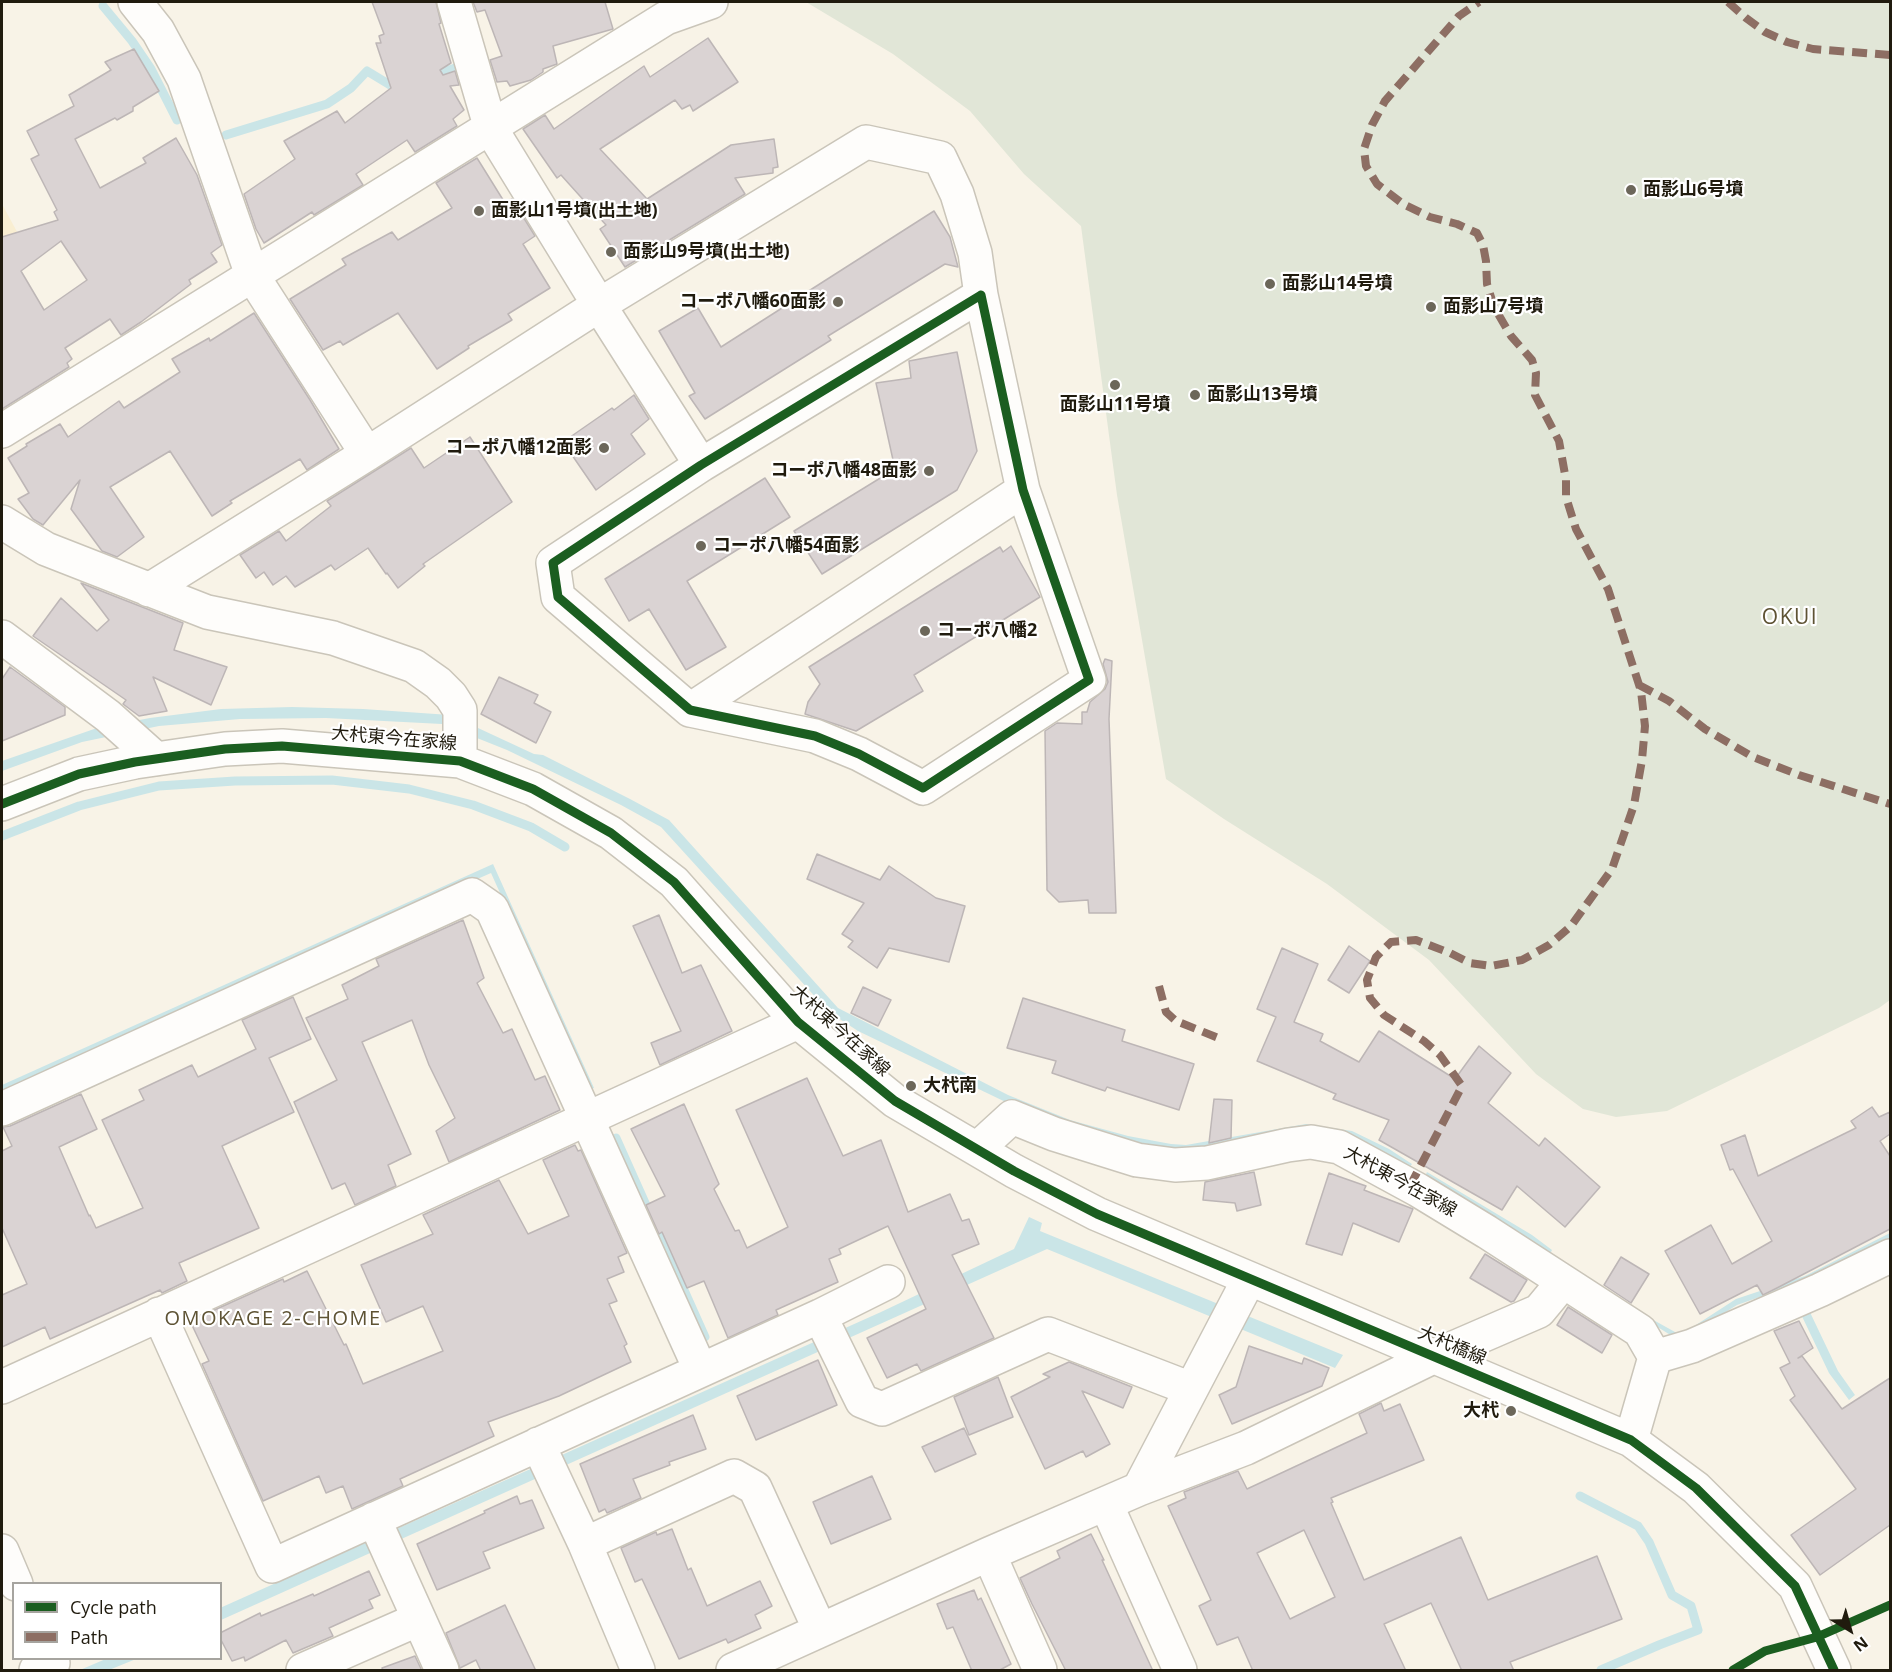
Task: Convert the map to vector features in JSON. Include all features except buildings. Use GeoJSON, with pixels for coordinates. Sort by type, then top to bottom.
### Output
{"type":"FeatureCollection","features":[{"type":"Feature","properties":{"kind":"street"},"geometry":{"type":"LineString","coordinates":[[135,2],[158,31],[184,79],[252,275],[367,454]]}},
{"type":"Feature","properties":{"kind":"street"},"geometry":{"type":"LineString","coordinates":[[454,2],[491,129],[701,465]]}},
{"type":"Feature","properties":{"kind":"street"},"geometry":{"type":"LineString","coordinates":[[2,431],[491,129],[666,18],[711,2]]}},
{"type":"Feature","properties":{"kind":"street"},"geometry":{"type":"LineString","coordinates":[[149,590],[599,305],[866,142],[940,158],[957,194],[975,253],[981,295],[1023,490],[1089,680],[923,788],[859,754],[816,736],[690,710],[558,597],[553,563],[701,465],[981,295]]}},
{"type":"Feature","properties":{"kind":"street"},"geometry":{"type":"LineString","coordinates":[[690,710],[1023,490]]}},
{"type":"Feature","properties":{"kind":"street"},"geometry":{"type":"LineString","coordinates":[[2,522],[46,549],[207,612],[333,638],[414,666],[438,683],[451,696],[460,710],[460,761]]}},
{"type":"Feature","properties":{"kind":"street"},"geometry":{"type":"LineString","coordinates":[[2,637],[108,716],[156,759]]}},
{"type":"Feature","properties":{"kind":"street","name":"大杙東今在家線"},"geometry":{"type":"LineString","coordinates":[[2,804],[79,774],[225,749],[282,746],[460,761],[533,789],[611,833],[674,882],[798,1022],[895,1101],[977,1149],[1012,1117],[1054,1134],[1137,1160],[1175,1165],[1207,1163],[1311,1142],[1339,1147],[1419,1190],[1640,1331],[1655,1356]]}},
{"type":"Feature","properties":{"kind":"street"},"geometry":{"type":"LineString","coordinates":[[2,1109],[472,895],[492,909],[700,1369]]}},
{"type":"Feature","properties":{"kind":"street"},"geometry":{"type":"LineString","coordinates":[[2,1387],[798,1022]]}},
{"type":"Feature","properties":{"kind":"street","name":"大杙橋線"},"geometry":{"type":"LineString","coordinates":[[977,1149],[1097,1214],[1631,1440],[1695,1488],[1795,1586],[1834,1671]]}},
{"type":"Feature","properties":{"kind":"street"},"geometry":{"type":"LineString","coordinates":[[1631,1440],[1655,1356],[1692,1346],[1820,1290],[1890,1256]]}},
{"type":"Feature","properties":{"kind":"street"},"geometry":{"type":"LineString","coordinates":[[1139,1489],[1249,1279]]}},
{"type":"Feature","properties":{"kind":"street"},"geometry":{"type":"LineString","coordinates":[[159,1314],[272,1566],[820,1316],[888,1282]]}},
{"type":"Feature","properties":{"kind":"street"},"geometry":{"type":"LineString","coordinates":[[733,1671],[989,1554],[1139,1489],[1246,1448],[1435,1356],[1539,1311],[1563,1282]]}},
{"type":"Feature","properties":{"kind":"street"},"geometry":{"type":"LineString","coordinates":[[820,1316],[862,1401],[882,1409],[1048,1334],[1191,1389]]}},
{"type":"Feature","properties":{"kind":"street"},"geometry":{"type":"LineString","coordinates":[[538,1444],[585,1544],[638,1671]]}},
{"type":"Feature","properties":{"kind":"street"},"geometry":{"type":"LineString","coordinates":[[585,1544],[734,1476],[755,1488],[820,1630]]}},
{"type":"Feature","properties":{"kind":"street"},"geometry":{"type":"LineString","coordinates":[[1106,1504],[1180,1671]]}},
{"type":"Feature","properties":{"kind":"street"},"geometry":{"type":"LineString","coordinates":[[374,1519],[442,1671]]}},
{"type":"Feature","properties":{"kind":"street"},"geometry":{"type":"LineString","coordinates":[[2,1551],[15,1582]]}},
{"type":"Feature","properties":{"kind":"street"},"geometry":{"type":"LineString","coordinates":[[989,1554],[1040,1671]]}},
{"type":"Feature","properties":{"kind":"street"},"geometry":{"type":"LineString","coordinates":[[303,1671],[419,1619]]}},
{"type":"Feature","properties":{"kind":"shaded area"},"geometry":{"type":"Polygon","coordinates":[[[806,2],[1890,2],[1890,1000],[1879,1008],[1667,1111],[1616,1117],[1583,1109],[1536,1074],[1429,960],[1327,884],[1224,819],[1166,779],[1117,495],[1081,226],[1024,174],[970,111],[893,54],[806,2]]]}},
{"type":"Feature","properties":{"kind":"shaded area"},"geometry":{"type":"Polygon","coordinates":[[[2,204],[22,241],[2,255],[2,204]]]}},
{"type":"Feature","properties":{"kind":"water"},"geometry":{"type":"Polygon","coordinates":[[[292,707],[450,715],[534,754],[543,755],[669,820],[838,1008],[1008,1095],[1070,1120],[1128,1136],[1171,1144],[1186,1145],[1306,1124],[1352,1131],[1389,1149],[1412,1164],[1408,1170],[1348,1140],[1210,1150],[1151,1148],[1016,1107],[858,1031],[829,1012],[661,827],[507,750],[442,724],[326,718],[240,719],[159,726],[82,742],[2,771],[2,761],[97,728],[150,718],[221,709],[292,707]]]}},
{"type":"Feature","properties":{"kind":"water"},"geometry":{"type":"Polygon","coordinates":[[[493,864],[594,1088],[589,1090],[491,873],[2,1092],[2,1085],[493,864]]]}},
{"type":"Feature","properties":{"kind":"water"},"geometry":{"type":"Polygon","coordinates":[[[1427,1172],[1532,1235],[1552,1250],[1550,1254],[1648,1317],[1682,1334],[1736,1299],[1805,1276],[1890,1233],[1890,1239],[1805,1281],[1737,1305],[1684,1338],[1672,1336],[1423,1180],[1427,1172]]]}},
{"type":"Feature","properties":{"kind":"water"},"geometry":{"type":"Polygon","coordinates":[[[1029,1217],[1042,1223],[1040,1231],[1343,1355],[1335,1368],[1047,1249],[222,1620],[222,1607],[881,1312],[1014,1249],[1029,1217]]]}},
{"type":"Feature","properties":{"kind":"water"},"geometry":{"type":"Polygon","coordinates":[[[1807,1306],[1838,1371],[1855,1395],[1849,1400],[1829,1373],[1799,1310],[1807,1306]]]}},
{"type":"Feature","properties":{"kind":"water"},"geometry":{"type":"Polygon","coordinates":[[[103,1660],[134,1660],[109,1670],[80,1670],[103,1660]]]}},
{"type":"Feature","properties":{"kind":"waterway"},"geometry":{"type":"LineString","coordinates":[[103,6],[132,41],[151,69],[177,120]]}},
{"type":"Feature","properties":{"kind":"waterway"},"geometry":{"type":"LineString","coordinates":[[432,76],[458,67]]}},
{"type":"Feature","properties":{"kind":"waterway"},"geometry":{"type":"LineString","coordinates":[[226,135],[327,104],[351,88],[367,71],[395,88],[399,87]]}},
{"type":"Feature","properties":{"kind":"waterway"},"geometry":{"type":"LineString","coordinates":[[2,836],[79,806],[159,786],[235,781],[332,780],[409,789],[473,805],[531,827],[565,847]]}},
{"type":"Feature","properties":{"kind":"waterway"},"geometry":{"type":"LineString","coordinates":[[616,1138],[705,1337]]}},
{"type":"Feature","properties":{"kind":"waterway"},"geometry":{"type":"LineString","coordinates":[[1580,1496],[1638,1526],[1649,1542],[1672,1595],[1691,1606],[1698,1630],[1601,1670]]}},
{"type":"Feature","properties":{"kind":"marked path"},"geometry":{"type":"LineString","coordinates":[[1410,1186],[1462,1086],[1440,1055],[1424,1041],[1384,1015],[1370,998],[1367,980],[1376,957],[1391,942],[1416,940],[1470,963],[1491,966],[1522,960],[1549,945],[1571,926],[1612,869],[1634,805],[1645,726],[1641,691],[1608,589],[1576,529],[1566,497],[1566,480],[1559,441],[1535,395],[1536,373],[1532,360],[1511,336],[1494,307],[1487,284],[1483,245],[1477,233],[1457,224],[1430,217],[1403,204],[1377,184],[1366,166],[1364,149],[1372,125],[1385,101],[1459,16],[1479,2]]}},
{"type":"Feature","properties":{"kind":"marked path"},"geometry":{"type":"LineString","coordinates":[[1728,2],[1765,32],[1787,42],[1813,49],[1890,55]]}},
{"type":"Feature","properties":{"kind":"marked path"},"geometry":{"type":"LineString","coordinates":[[1639,685],[1669,701],[1705,729],[1753,757],[1799,775],[1890,804]]}},
{"type":"Feature","properties":{"kind":"marked path"},"geometry":{"type":"LineString","coordinates":[[1159,986],[1166,1012],[1176,1021],[1221,1039]]}},
{"type":"Feature","properties":{"kind":"cycle path"},"geometry":{"type":"LineString","coordinates":[[981,295],[1023,490],[1089,680],[923,788],[859,754],[815,736],[690,710],[558,597],[553,563],[701,465],[981,295]]}},
{"type":"Feature","properties":{"kind":"cycle path"},"geometry":{"type":"LineString","coordinates":[[2,804],[79,774],[135,762],[225,749],[282,746],[460,761],[533,789],[611,833],[674,882],[798,1022],[895,1101],[1014,1171],[1097,1214],[1631,1440],[1696,1488],[1795,1586],[1834,1670]]}},
{"type":"Feature","properties":{"kind":"cycle path"},"geometry":{"type":"LineString","coordinates":[[1733,1670],[1765,1651],[1817,1637],[1890,1605]]}},
{"type":"Feature","properties":{"kind":"place","name":"面影山6号墳"},"geometry":{"type":"Point","coordinates":[1631,190]}},
{"type":"Feature","properties":{"kind":"place","name":"面影山1号墳(出土地)"},"geometry":{"type":"Point","coordinates":[479,211]}},
{"type":"Feature","properties":{"kind":"place","name":"面影山9号墳(出土地)"},"geometry":{"type":"Point","coordinates":[611,252]}},
{"type":"Feature","properties":{"kind":"place","name":"面影山14号墳"},"geometry":{"type":"Point","coordinates":[1270,284]}},
{"type":"Feature","properties":{"kind":"place","name":"コーポ八幡60面影"},"geometry":{"type":"Point","coordinates":[838,302]}},
{"type":"Feature","properties":{"kind":"place","name":"面影山7号墳"},"geometry":{"type":"Point","coordinates":[1431,307]}},
{"type":"Feature","properties":{"kind":"place","name":"面影山11号墳"},"geometry":{"type":"Point","coordinates":[1115,385]}},
{"type":"Feature","properties":{"kind":"place","name":"面影山13号墳"},"geometry":{"type":"Point","coordinates":[1195,395]}},
{"type":"Feature","properties":{"kind":"place","name":"コーポ八幡12面影"},"geometry":{"type":"Point","coordinates":[604,448]}},
{"type":"Feature","properties":{"kind":"place","name":"コーポ八幡48面影"},"geometry":{"type":"Point","coordinates":[929,471]}},
{"type":"Feature","properties":{"kind":"place","name":"コーポ八幡54面影"},"geometry":{"type":"Point","coordinates":[701,546]}},
{"type":"Feature","properties":{"kind":"place","name":"コーポ八幡2"},"geometry":{"type":"Point","coordinates":[925,631]}},
{"type":"Feature","properties":{"kind":"place","name":"大杙南"},"geometry":{"type":"Point","coordinates":[911,1086]}},
{"type":"Feature","properties":{"kind":"place","name":"大杙"},"geometry":{"type":"Point","coordinates":[1511,1411]}},
{"type":"Feature","properties":{"kind":"district","name":"OKUI"},"geometry":{"type":"Point","coordinates":[1790,618]}},
{"type":"Feature","properties":{"kind":"district","name":"OMOKAGE 2-CHOME"},"geometry":{"type":"Point","coordinates":[273,1319]}}]}
